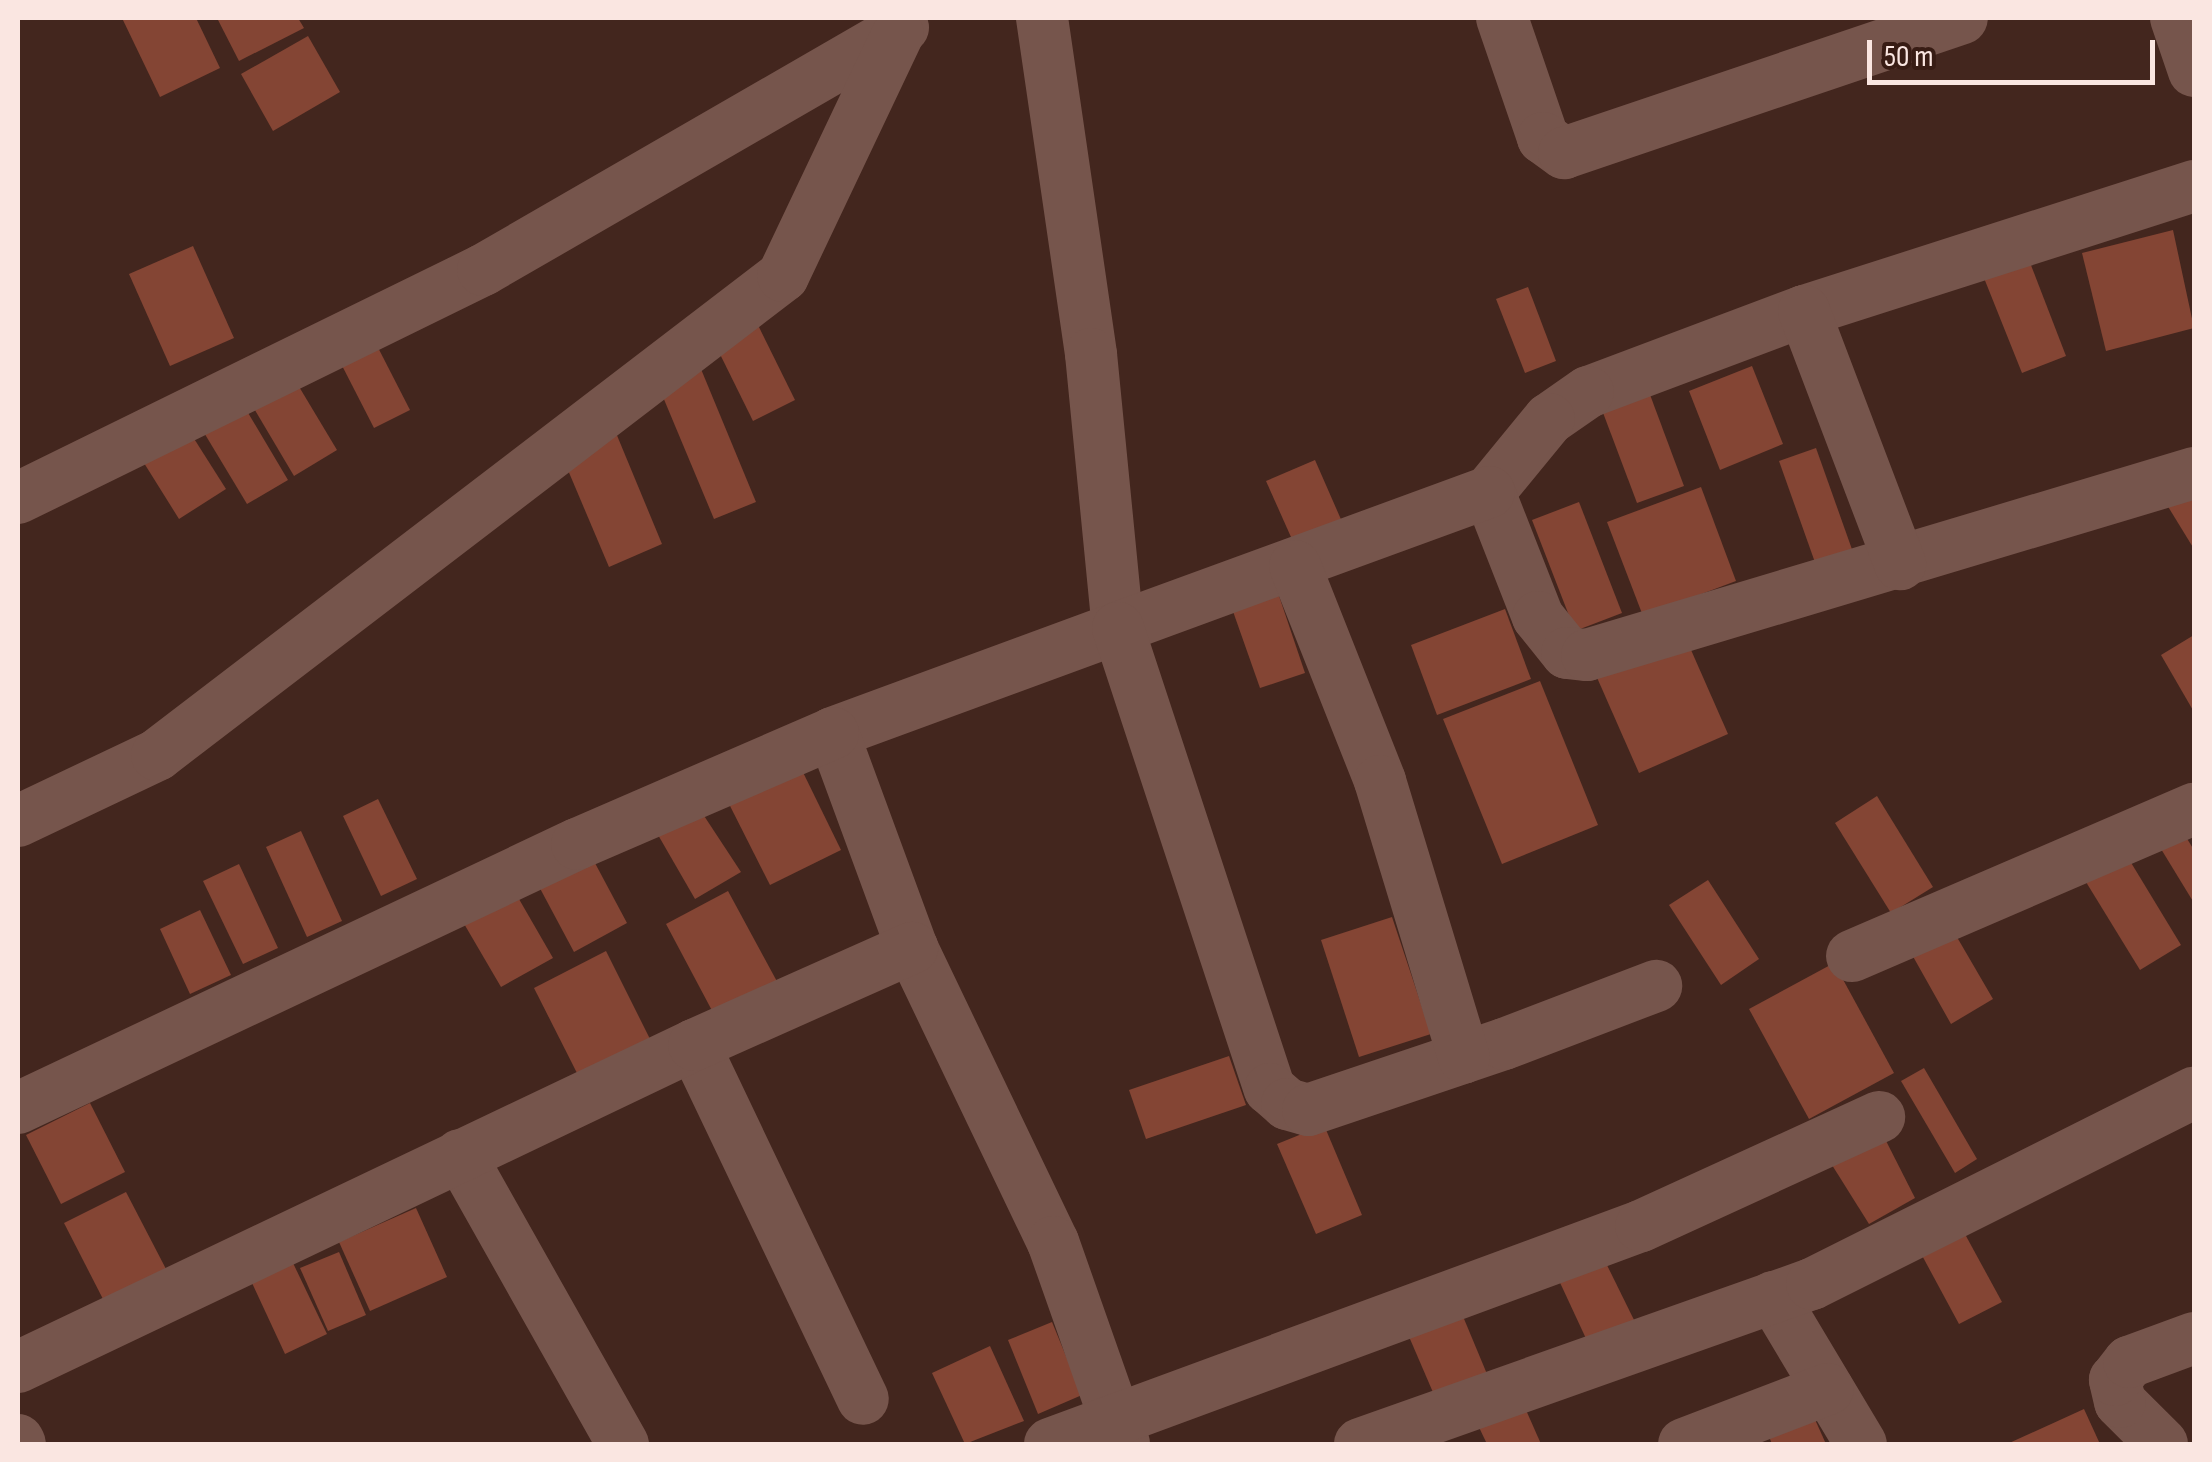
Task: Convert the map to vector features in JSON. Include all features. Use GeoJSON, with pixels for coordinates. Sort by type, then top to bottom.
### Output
{"type":"FeatureCollection","features":[{"type":"Feature","properties":{"kind":"street"},"geometry":{"type":"LineString","coordinates":[[1042,18],[1091,354],[1118,628],[1270,1090],[1287,1104],[1308,1110],[1464,1058],[1656,986]]}},
{"type":"Feature","properties":{"kind":"street"},"geometry":{"type":"LineString","coordinates":[[1502,18],[1544,138],[1564,152],[1962,18]]}},
{"type":"Feature","properties":{"kind":"street"},"geometry":{"type":"LineString","coordinates":[[2176,18],[2194,72]]}},
{"type":"Feature","properties":{"kind":"street"},"geometry":{"type":"LineString","coordinates":[[18,498],[483,270],[904,26]]}},
{"type":"Feature","properties":{"kind":"street"},"geometry":{"type":"LineString","coordinates":[[18,821],[158,755],[783,276],[904,26]]}},
{"type":"Feature","properties":{"kind":"street"},"geometry":{"type":"LineString","coordinates":[[18,1108],[577,844],[833,734],[1489,492],[1549,419],[1588,392],[1804,311],[2194,186]]}},
{"type":"Feature","properties":{"kind":"street"},"geometry":{"type":"LineString","coordinates":[[1804,311],[1900,564]]}},
{"type":"Feature","properties":{"kind":"street"},"geometry":{"type":"LineString","coordinates":[[1489,492],[1538,616],[1567,654],[1587,655],[2194,473]]}},
{"type":"Feature","properties":{"kind":"street"},"geometry":{"type":"LineString","coordinates":[[1295,566],[1380,781],[1464,1058]]}},
{"type":"Feature","properties":{"kind":"street"},"geometry":{"type":"LineString","coordinates":[[833,734],[912,948],[1053,1242],[1118,1432]]}},
{"type":"Feature","properties":{"kind":"street"},"geometry":{"type":"LineString","coordinates":[[1852,956],[2194,809]]}},
{"type":"Feature","properties":{"kind":"street"},"geometry":{"type":"LineString","coordinates":[[18,1367],[694,1045],[912,948]]}},
{"type":"Feature","properties":{"kind":"street"},"geometry":{"type":"LineString","coordinates":[[694,1045],[863,1399]]}},
{"type":"Feature","properties":{"kind":"street"},"geometry":{"type":"LineString","coordinates":[[1360,1444],[1812,1284],[2194,1092]]}},
{"type":"Feature","properties":{"kind":"street"},"geometry":{"type":"LineString","coordinates":[[1050,1444],[1118,1432],[1326,1345],[1641,1226],[1878,1117]]}},
{"type":"Feature","properties":{"kind":"street"},"geometry":{"type":"LineString","coordinates":[[460,1155],[623,1444]]}},
{"type":"Feature","properties":{"kind":"street"},"geometry":{"type":"LineString","coordinates":[[1773,1298],[1860,1444]]}},
{"type":"Feature","properties":{"kind":"street"},"geometry":{"type":"LineString","coordinates":[[2162,1444],[2120,1402],[2115,1380],[2129,1362],[2194,1338]]}},
{"type":"Feature","properties":{"kind":"street"},"geometry":{"type":"LineString","coordinates":[[1684,1444],[1828,1389]]}},
{"type":"Feature","properties":{"kind":"building"},"geometry":{"type":"Polygon","coordinates":[[[122,18],[196,18],[220,68],[160,97],[122,18]]]}},
{"type":"Feature","properties":{"kind":"building"},"geometry":{"type":"Polygon","coordinates":[[[217,18],[298,18],[304,28],[239,61],[217,18]]]}},
{"type":"Feature","properties":{"kind":"building"},"geometry":{"type":"Polygon","coordinates":[[[308,36],[340,92],[273,131],[241,74],[308,36]]]}},
{"type":"Feature","properties":{"kind":"building"},"geometry":{"type":"Polygon","coordinates":[[[2173,230],[2194,328],[2106,351],[2082,253],[2173,230]]]}},
{"type":"Feature","properties":{"kind":"building"},"geometry":{"type":"Polygon","coordinates":[[[193,246],[234,338],[170,366],[129,274],[193,246]]]}},
{"type":"Feature","properties":{"kind":"building"},"geometry":{"type":"Polygon","coordinates":[[[2029,260],[2066,356],[2022,373],[1984,278],[2029,260]]]}},
{"type":"Feature","properties":{"kind":"building"},"geometry":{"type":"Polygon","coordinates":[[[1528,287],[1556,361],[1525,373],[1496,299],[1528,287]]]}},
{"type":"Feature","properties":{"kind":"building"},"geometry":{"type":"Polygon","coordinates":[[[752,313],[795,400],[753,421],[714,342],[752,313]]]}},
{"type":"Feature","properties":{"kind":"building"},"geometry":{"type":"Polygon","coordinates":[[[369,330],[410,410],[374,428],[333,348],[369,330]]]}},
{"type":"Feature","properties":{"kind":"building"},"geometry":{"type":"Polygon","coordinates":[[[696,357],[756,502],[714,519],[658,385],[696,357]]]}},
{"type":"Feature","properties":{"kind":"building"},"geometry":{"type":"Polygon","coordinates":[[[1752,366],[1783,444],[1720,470],[1689,391],[1752,366]]]}},
{"type":"Feature","properties":{"kind":"building"},"geometry":{"type":"Polygon","coordinates":[[[289,370],[337,450],[294,476],[246,395],[289,370]]]}},
{"type":"Feature","properties":{"kind":"building"},"geometry":{"type":"Polygon","coordinates":[[[1649,392],[1684,486],[1637,503],[1602,410],[1649,392]]]}},
{"type":"Feature","properties":{"kind":"building"},"geometry":{"type":"Polygon","coordinates":[[[241,401],[288,480],[247,504],[200,426],[241,401]]]}},
{"type":"Feature","properties":{"kind":"building"},"geometry":{"type":"Polygon","coordinates":[[[186,426],[226,489],[179,519],[139,455],[186,426]]]}},
{"type":"Feature","properties":{"kind":"building"},"geometry":{"type":"Polygon","coordinates":[[[616,433],[662,544],[609,567],[562,456],[616,433]]]}},
{"type":"Feature","properties":{"kind":"building"},"geometry":{"type":"Polygon","coordinates":[[[1816,448],[1854,555],[1817,568],[1779,461],[1816,448]]]}},
{"type":"Feature","properties":{"kind":"building"},"geometry":{"type":"Polygon","coordinates":[[[1315,460],[1343,524],[1295,546],[1266,481],[1315,460]]]}},
{"type":"Feature","properties":{"kind":"building"},"geometry":{"type":"Polygon","coordinates":[[[2194,481],[2194,549],[2164,500],[2194,481]]]}},
{"type":"Feature","properties":{"kind":"building"},"geometry":{"type":"Polygon","coordinates":[[[1701,487],[1736,581],[1643,616],[1607,522],[1701,487]]]}},
{"type":"Feature","properties":{"kind":"building"},"geometry":{"type":"Polygon","coordinates":[[[1579,502],[1622,613],[1575,631],[1532,520],[1579,502]]]}},
{"type":"Feature","properties":{"kind":"building"},"geometry":{"type":"Polygon","coordinates":[[[1275,584],[1305,673],[1260,688],[1229,600],[1275,584]]]}},
{"type":"Feature","properties":{"kind":"building"},"geometry":{"type":"Polygon","coordinates":[[[1505,609],[1531,679],[1437,715],[1411,645],[1505,609]]]}},
{"type":"Feature","properties":{"kind":"building"},"geometry":{"type":"Polygon","coordinates":[[[1684,634],[1728,734],[1639,773],[1595,673],[1684,634]]]}},
{"type":"Feature","properties":{"kind":"building"},"geometry":{"type":"Polygon","coordinates":[[[2194,635],[2194,712],[2161,655],[2194,635]]]}},
{"type":"Feature","properties":{"kind":"building"},"geometry":{"type":"Polygon","coordinates":[[[1540,681],[1598,825],[1502,864],[1443,719],[1540,681]]]}},
{"type":"Feature","properties":{"kind":"building"},"geometry":{"type":"Polygon","coordinates":[[[796,758],[841,850],[770,885],[724,794],[796,758]]]}},
{"type":"Feature","properties":{"kind":"building"},"geometry":{"type":"Polygon","coordinates":[[[1877,796],[1933,887],[1891,913],[1835,823],[1877,796]]]}},
{"type":"Feature","properties":{"kind":"building"},"geometry":{"type":"Polygon","coordinates":[[[378,799],[417,879],[381,896],[343,816],[378,799]]]}},
{"type":"Feature","properties":{"kind":"building"},"geometry":{"type":"Polygon","coordinates":[[[693,799],[741,872],[695,899],[650,821],[693,799]]]}},
{"type":"Feature","properties":{"kind":"building"},"geometry":{"type":"Polygon","coordinates":[[[2181,829],[2194,850],[2194,903],[2158,844],[2181,829]]]}},
{"type":"Feature","properties":{"kind":"building"},"geometry":{"type":"Polygon","coordinates":[[[301,831],[342,921],[307,937],[266,847],[301,831]]]}},
{"type":"Feature","properties":{"kind":"building"},"geometry":{"type":"Polygon","coordinates":[[[588,850],[627,923],[574,952],[535,879],[588,850]]]}},
{"type":"Feature","properties":{"kind":"building"},"geometry":{"type":"Polygon","coordinates":[[[2127,856],[2181,945],[2140,970],[2086,882],[2127,856]]]}},
{"type":"Feature","properties":{"kind":"building"},"geometry":{"type":"Polygon","coordinates":[[[239,864],[278,948],[243,964],[203,881],[239,864]]]}},
{"type":"Feature","properties":{"kind":"building"},"geometry":{"type":"Polygon","coordinates":[[[508,880],[553,958],[501,987],[456,910],[508,880]]]}},
{"type":"Feature","properties":{"kind":"building"},"geometry":{"type":"Polygon","coordinates":[[[1708,880],[1759,959],[1721,985],[1669,905],[1708,880]]]}},
{"type":"Feature","properties":{"kind":"building"},"geometry":{"type":"Polygon","coordinates":[[[728,891],[780,987],[717,1020],[666,924],[728,891]]]}},
{"type":"Feature","properties":{"kind":"building"},"geometry":{"type":"Polygon","coordinates":[[[200,910],[231,975],[190,994],[160,929],[200,910]]]}},
{"type":"Feature","properties":{"kind":"building"},"geometry":{"type":"Polygon","coordinates":[[[1392,917],[1431,1034],[1359,1057],[1321,940],[1392,917]]]}},
{"type":"Feature","properties":{"kind":"building"},"geometry":{"type":"Polygon","coordinates":[[[1947,920],[1993,999],[1951,1024],[1906,944],[1947,920]]]}},
{"type":"Feature","properties":{"kind":"building"},"geometry":{"type":"Polygon","coordinates":[[[606,951],[651,1041],[579,1077],[534,988],[606,951]]]}},
{"type":"Feature","properties":{"kind":"building"},"geometry":{"type":"Polygon","coordinates":[[[1834,963],[1894,1073],[1809,1119],[1749,1009],[1834,963]]]}},
{"type":"Feature","properties":{"kind":"building"},"geometry":{"type":"Polygon","coordinates":[[[1229,1056],[1246,1105],[1146,1139],[1129,1090],[1229,1056]]]}},
{"type":"Feature","properties":{"kind":"building"},"geometry":{"type":"Polygon","coordinates":[[[1924,1068],[1977,1159],[1955,1173],[1901,1081],[1924,1068]]]}},
{"type":"Feature","properties":{"kind":"building"},"geometry":{"type":"Polygon","coordinates":[[[90,1103],[125,1172],[61,1204],[26,1135],[90,1103]]]}},
{"type":"Feature","properties":{"kind":"building"},"geometry":{"type":"Polygon","coordinates":[[[1324,1125],[1362,1215],[1316,1234],[1277,1144],[1324,1125]]]}},
{"type":"Feature","properties":{"kind":"building"},"geometry":{"type":"Polygon","coordinates":[[[1880,1129],[1915,1198],[1869,1224],[1827,1157],[1880,1129]]]}},
{"type":"Feature","properties":{"kind":"building"},"geometry":{"type":"Polygon","coordinates":[[[126,1192],[166,1269],[104,1301],[64,1223],[126,1192]]]}},
{"type":"Feature","properties":{"kind":"building"},"geometry":{"type":"Polygon","coordinates":[[[416,1208],[447,1277],[370,1311],[339,1242],[416,1208]]]}},
{"type":"Feature","properties":{"kind":"building"},"geometry":{"type":"Polygon","coordinates":[[[1960,1225],[2002,1302],[1959,1324],[1918,1248],[1960,1225]]]}},
{"type":"Feature","properties":{"kind":"building"},"geometry":{"type":"Polygon","coordinates":[[[339,1252],[366,1315],[328,1331],[300,1268],[339,1252]]]}},
{"type":"Feature","properties":{"kind":"building"},"geometry":{"type":"Polygon","coordinates":[[[1602,1255],[1636,1324],[1589,1345],[1556,1274],[1602,1255]]]}},
{"type":"Feature","properties":{"kind":"building"},"geometry":{"type":"Polygon","coordinates":[[[293,1263],[327,1334],[285,1354],[252,1283],[293,1263]]]}},
{"type":"Feature","properties":{"kind":"building"},"geometry":{"type":"Polygon","coordinates":[[[1457,1302],[1487,1374],[1435,1397],[1404,1325],[1457,1302]]]}},
{"type":"Feature","properties":{"kind":"building"},"geometry":{"type":"Polygon","coordinates":[[[1052,1322],[1082,1395],[1038,1414],[1008,1340],[1052,1322]]]}},
{"type":"Feature","properties":{"kind":"building"},"geometry":{"type":"Polygon","coordinates":[[[990,1346],[1024,1421],[965,1444],[932,1373],[990,1346]]]}},
{"type":"Feature","properties":{"kind":"building"},"geometry":{"type":"Polygon","coordinates":[[[1522,1401],[1541,1444],[1487,1444],[1476,1421],[1522,1401]]]}},
{"type":"Feature","properties":{"kind":"building"},"geometry":{"type":"Polygon","coordinates":[[[2084,1409],[2100,1444],[2007,1444],[2084,1409]]]}},
{"type":"Feature","properties":{"kind":"building"},"geometry":{"type":"Polygon","coordinates":[[[1813,1415],[1826,1444],[1772,1444],[1768,1434],[1813,1415]]]}}]}
